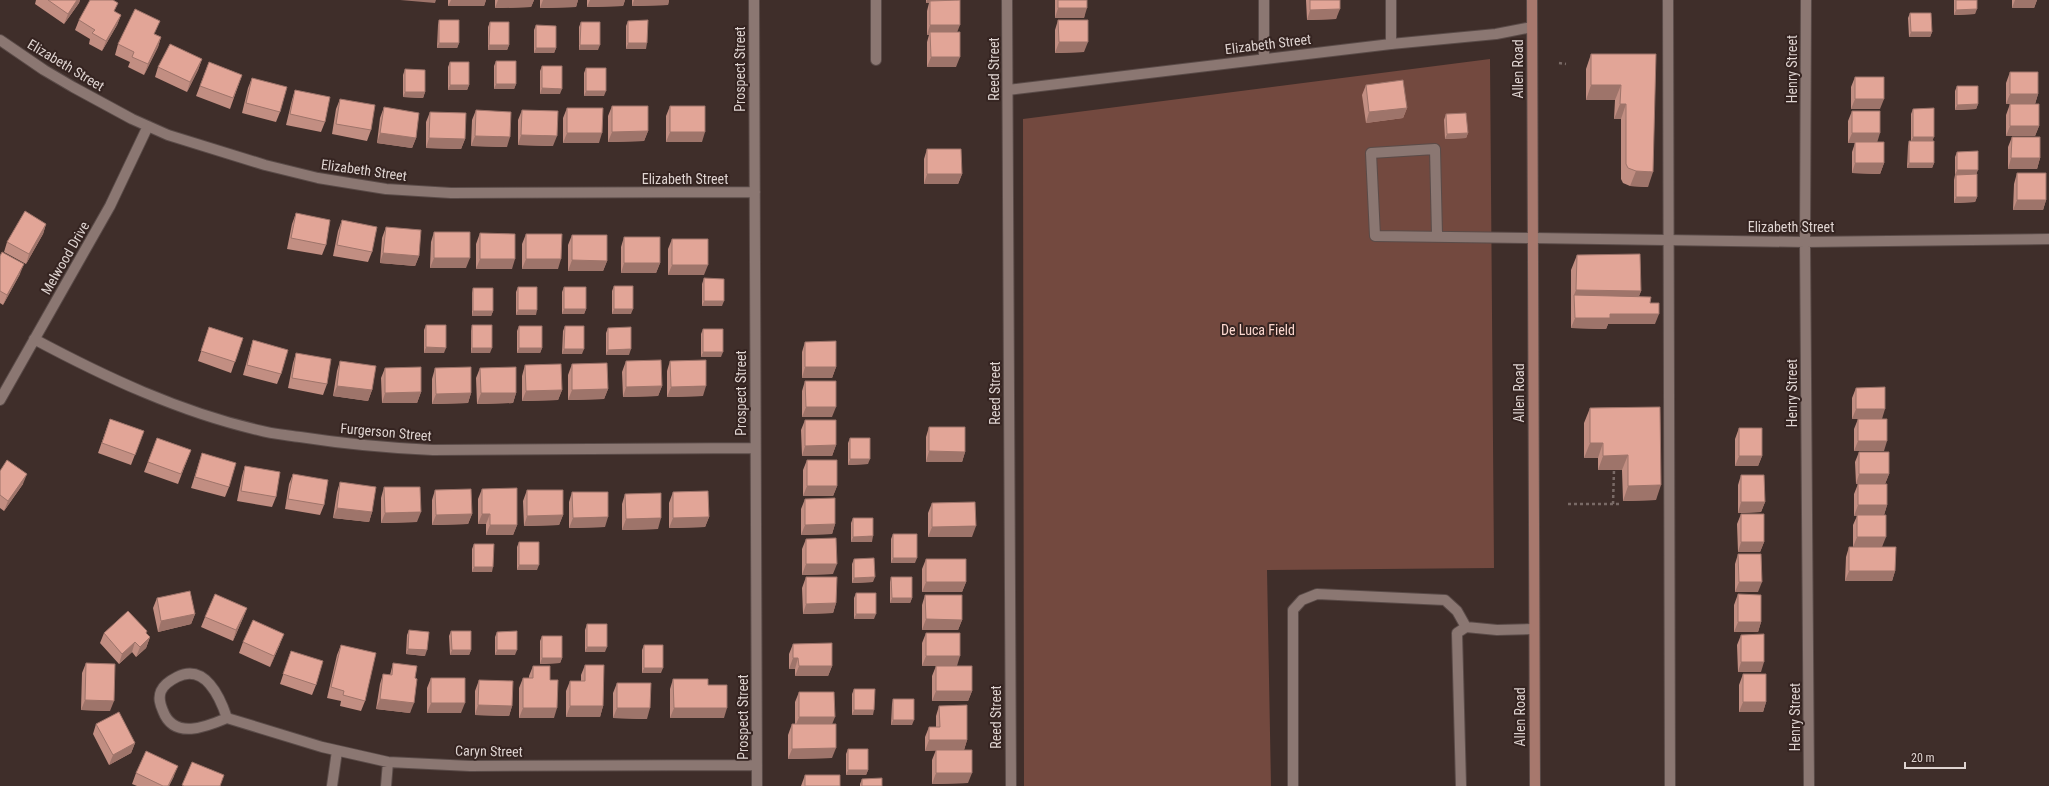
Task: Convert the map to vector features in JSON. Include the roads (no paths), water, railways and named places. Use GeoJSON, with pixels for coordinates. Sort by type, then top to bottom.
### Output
{"type":"FeatureCollection","features":[{"type":"Feature","properties":{"kind":"main road","name":"Allen Road"},"geometry":{"type":"LineString","coordinates":[[1532,0],[1534,786]]}},
{"type":"Feature","properties":{"kind":"street","name":"Prospect Street"},"geometry":{"type":"LineString","coordinates":[[754,0],[757,786]]}},
{"type":"Feature","properties":{"kind":"street"},"geometry":{"type":"LineString","coordinates":[[876,0],[876,60]]}},
{"type":"Feature","properties":{"kind":"street","name":"Reed Street"},"geometry":{"type":"LineString","coordinates":[[1008,0],[1011,786]]}},
{"type":"Feature","properties":{"kind":"street"},"geometry":{"type":"LineString","coordinates":[[1264,0],[1264,59]]}},
{"type":"Feature","properties":{"kind":"street"},"geometry":{"type":"LineString","coordinates":[[1391,0],[1391,44]]}},
{"type":"Feature","properties":{"kind":"street"},"geometry":{"type":"LineString","coordinates":[[1668,0],[1670,786]]}},
{"type":"Feature","properties":{"kind":"street","name":"Henry Street"},"geometry":{"type":"LineString","coordinates":[[1806,0],[1805,242],[1809,786]]}},
{"type":"Feature","properties":{"kind":"street","name":"Elizabeth Street"},"geometry":{"type":"LineString","coordinates":[[1008,90],[1391,44],[1496,34],[1532,27]]}},
{"type":"Feature","properties":{"kind":"street","name":"Elizabeth Street"},"geometry":{"type":"LineString","coordinates":[[0,40],[62,80],[148,126],[168,135],[265,165],[318,178],[386,189],[451,193],[755,192]]}},
{"type":"Feature","properties":{"kind":"street","name":"Melwood Drive"},"geometry":{"type":"LineString","coordinates":[[0,400],[110,206],[148,126]]}},
{"type":"Feature","properties":{"kind":"street","name":"Elizabeth Street"},"geometry":{"type":"LineString","coordinates":[[1438,235],[1435,148],[1371,153],[1375,236],[1438,235],[1805,242],[2049,239]]}},
{"type":"Feature","properties":{"kind":"street","name":"Furgerson Street"},"geometry":{"type":"LineString","coordinates":[[34,339],[144,392],[187,409],[260,431],[319,440],[380,447],[433,450],[755,448]]}},
{"type":"Feature","properties":{"kind":"street"},"geometry":{"type":"LineString","coordinates":[[1293,786],[1293,610],[1302,600],[1317,594],[1445,600],[1457,611],[1466,627]]}},
{"type":"Feature","properties":{"kind":"street"},"geometry":{"type":"LineString","coordinates":[[1461,786],[1457,633],[1466,627],[1497,630],[1533,629]]}},
{"type":"Feature","properties":{"kind":"street"},"geometry":{"type":"LineString","coordinates":[[194,674],[202,677],[216,690],[227,718],[207,726],[189,730],[174,726],[166,718],[161,706],[159,699],[162,690],[167,683],[178,676],[194,674]]}},
{"type":"Feature","properties":{"kind":"street","name":"Caryn Street"},"geometry":{"type":"LineString","coordinates":[[227,718],[337,751],[388,762],[470,766],[757,765]]}},
{"type":"Feature","properties":{"kind":"street"},"geometry":{"type":"LineString","coordinates":[[332,786],[337,751]]}},
{"type":"Feature","properties":{"kind":"street"},"geometry":{"type":"LineString","coordinates":[[386,786],[388,762]]}},
{"type":"Feature","properties":{"kind":"park label","name":"De Luca Field"},"geometry":{"type":"Point","coordinates":[1258,330]}}]}
